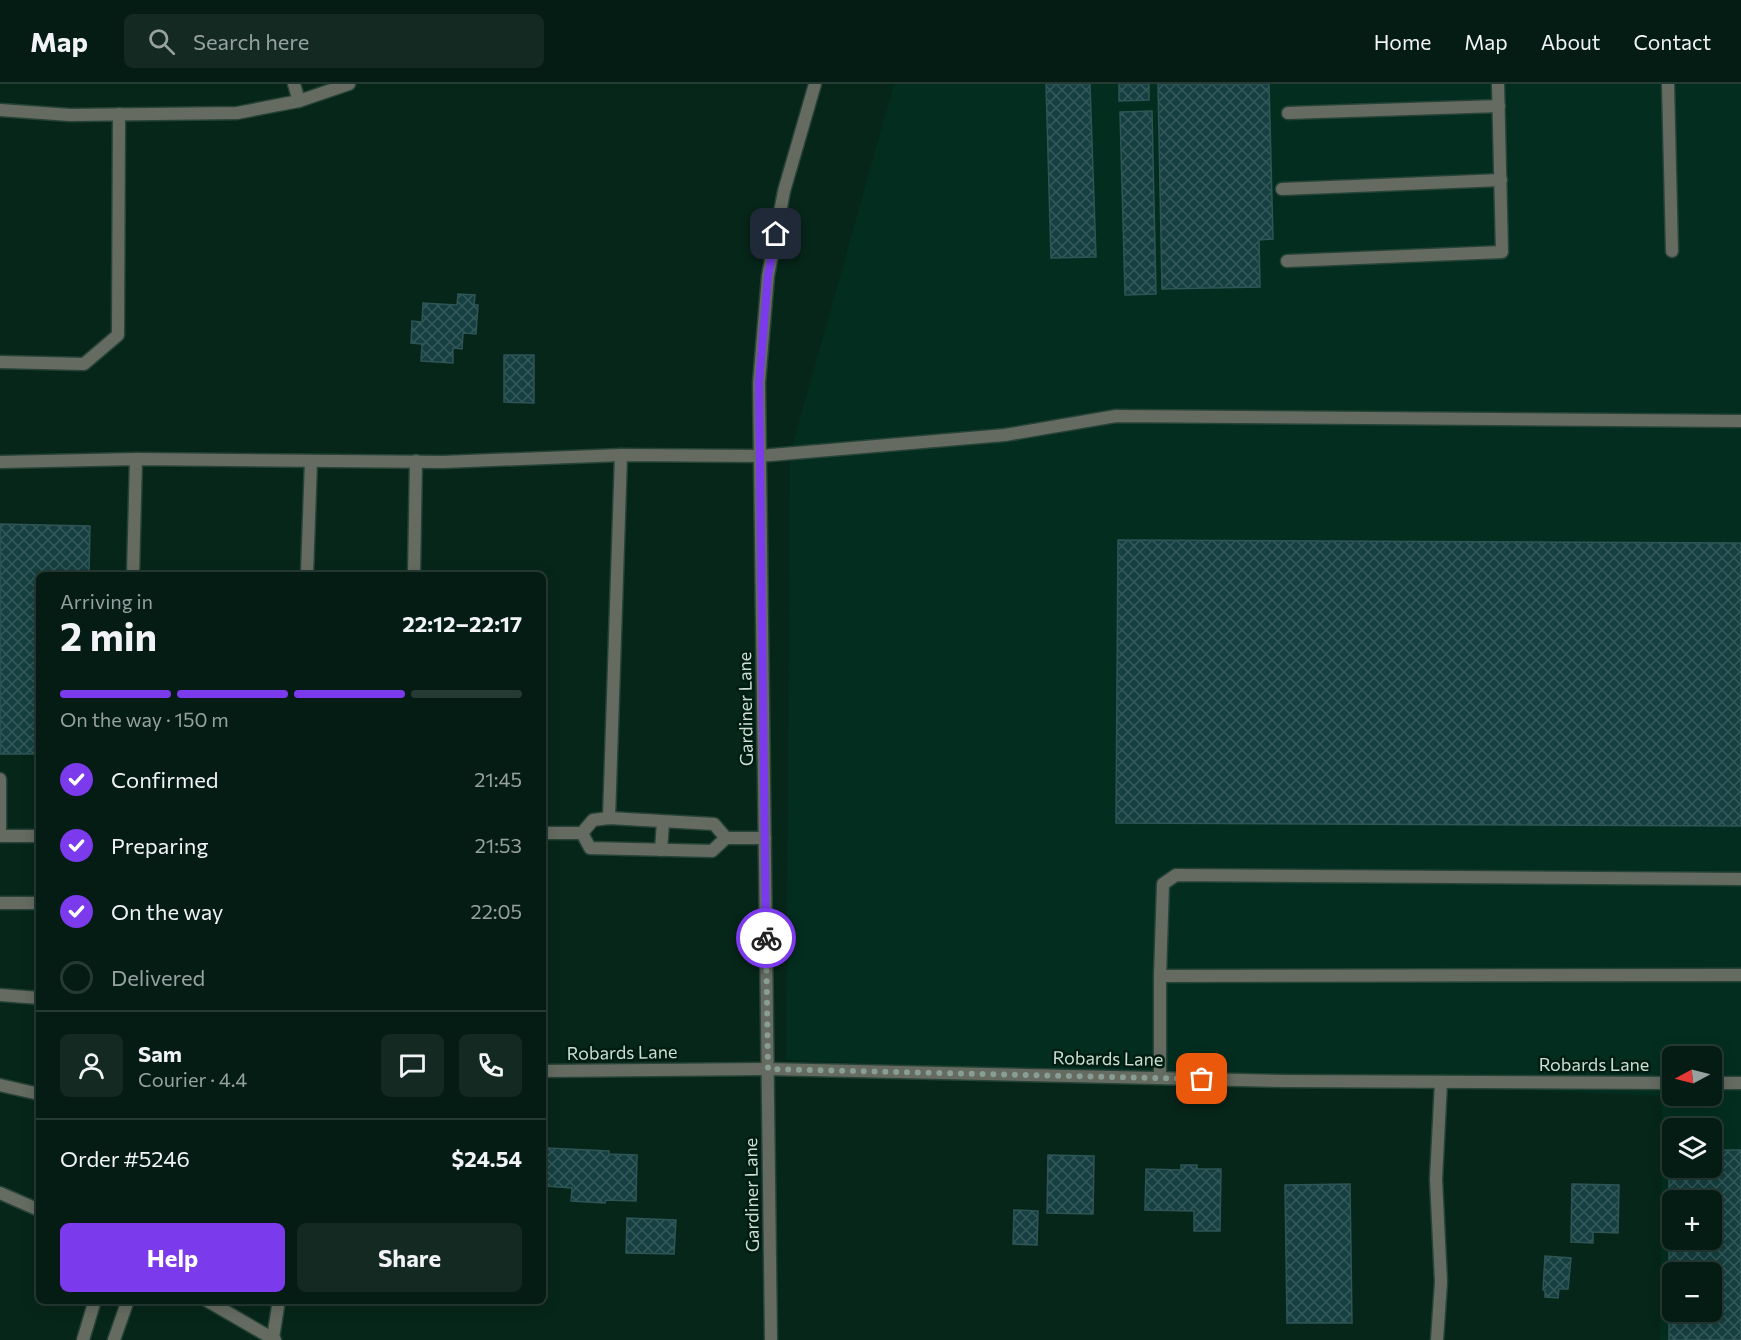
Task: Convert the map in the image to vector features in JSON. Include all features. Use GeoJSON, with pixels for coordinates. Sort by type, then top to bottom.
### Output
{"type":"FeatureCollection","features":[{"type":"Feature","properties":{"kind":"street"},"geometry":{"type":"LineString","coordinates":[[294,84],[299,101]]}},
{"type":"Feature","properties":{"kind":"street"},"geometry":{"type":"LineString","coordinates":[[0,110],[70,115],[237,112],[299,101],[348,84]]}},
{"type":"Feature","properties":{"kind":"street","name":"Gardiner Lane"},"geometry":{"type":"LineString","coordinates":[[771,1340],[759,383],[768,276],[784,191],[815,84]]}},
{"type":"Feature","properties":{"kind":"street"},"geometry":{"type":"LineString","coordinates":[[1287,261],[1502,252],[1498,84]]}},
{"type":"Feature","properties":{"kind":"street"},"geometry":{"type":"LineString","coordinates":[[1668,84],[1672,251]]}},
{"type":"Feature","properties":{"kind":"street"},"geometry":{"type":"LineString","coordinates":[[1288,113],[1499,106]]}},
{"type":"Feature","properties":{"kind":"street"},"geometry":{"type":"LineString","coordinates":[[0,363],[84,363],[118,335],[118,114]]}},
{"type":"Feature","properties":{"kind":"street"},"geometry":{"type":"LineString","coordinates":[[1282,189],[1501,180]]}},
{"type":"Feature","properties":{"kind":"street"},"geometry":{"type":"LineString","coordinates":[[0,462],[136,459],[416,461],[621,455],[760,456],[1005,435],[1116,416],[1741,421]]}},
{"type":"Feature","properties":{"kind":"street"},"geometry":{"type":"LineString","coordinates":[[609,818],[621,455]]}},
{"type":"Feature","properties":{"kind":"street"},"geometry":{"type":"LineString","coordinates":[[133,572],[136,459]]}},
{"type":"Feature","properties":{"kind":"street"},"geometry":{"type":"LineString","coordinates":[[307,572],[311,461]]}},
{"type":"Feature","properties":{"kind":"street"},"geometry":{"type":"LineString","coordinates":[[414,572],[416,461]]}},
{"type":"Feature","properties":{"kind":"street"},"geometry":{"type":"LineString","coordinates":[[0,779],[0,836],[36,836]]}},
{"type":"Feature","properties":{"kind":"street"},"geometry":{"type":"LineString","coordinates":[[546,833],[582,833],[593,820],[609,818],[714,824],[726,838]]}},
{"type":"Feature","properties":{"kind":"street"},"geometry":{"type":"LineString","coordinates":[[661,850],[663,822]]}},
{"type":"Feature","properties":{"kind":"street"},"geometry":{"type":"LineString","coordinates":[[582,833],[590,848],[661,850],[712,851],[726,838],[765,838]]}},
{"type":"Feature","properties":{"kind":"street"},"geometry":{"type":"LineString","coordinates":[[1160,1077],[1163,884],[1176,875],[1741,879]]}},
{"type":"Feature","properties":{"kind":"street"},"geometry":{"type":"LineString","coordinates":[[0,903],[36,903]]}},
{"type":"Feature","properties":{"kind":"street"},"geometry":{"type":"LineString","coordinates":[[1160,976],[1741,975]]}},
{"type":"Feature","properties":{"kind":"street"},"geometry":{"type":"LineString","coordinates":[[0,995],[36,998]]}},
{"type":"Feature","properties":{"kind":"street","name":"Robards Lane"},"geometry":{"type":"LineString","coordinates":[[546,1071],[768,1069],[1286,1081],[1662,1083]]}},
{"type":"Feature","properties":{"kind":"street"},"geometry":{"type":"LineString","coordinates":[[1437,1340],[1441,1282],[1436,1179],[1441,1082]]}},
{"type":"Feature","properties":{"kind":"street"},"geometry":{"type":"LineString","coordinates":[[1722,1083],[1741,1083]]}},
{"type":"Feature","properties":{"kind":"street"},"geometry":{"type":"LineString","coordinates":[[0,1085],[36,1093]]}},
{"type":"Feature","properties":{"kind":"street"},"geometry":{"type":"LineString","coordinates":[[0,1193],[36,1209]]}},
{"type":"Feature","properties":{"kind":"street"},"geometry":{"type":"LineString","coordinates":[[83,1340],[94,1304]]}},
{"type":"Feature","properties":{"kind":"street"},"geometry":{"type":"LineString","coordinates":[[114,1340],[127,1304]]}},
{"type":"Feature","properties":{"kind":"street"},"geometry":{"type":"LineString","coordinates":[[213,1304],[274,1339],[278,1304]]}},
{"type":"Feature","properties":{"kind":"shaded area"},"geometry":{"type":"Polygon","coordinates":[[[894,84],[1741,84],[1741,1340],[1660,1340],[1662,1096],[786,1060],[790,454],[894,84]]]}},
{"type":"Feature","properties":{"kind":"building"},"geometry":{"type":"Polygon","coordinates":[[[1046,84],[1090,84],[1096,257],[1051,258],[1046,84]]]}},
{"type":"Feature","properties":{"kind":"building"},"geometry":{"type":"Polygon","coordinates":[[[1119,84],[1149,84],[1149,100],[1119,101],[1119,84]]]}},
{"type":"Feature","properties":{"kind":"building"},"geometry":{"type":"Polygon","coordinates":[[[1158,84],[1269,84],[1273,239],[1259,240],[1260,287],[1162,289],[1158,84]]]}},
{"type":"Feature","properties":{"kind":"building"},"geometry":{"type":"Polygon","coordinates":[[[1152,111],[1156,294],[1125,295],[1120,112],[1152,111]]]}},
{"type":"Feature","properties":{"kind":"building"},"geometry":{"type":"Polygon","coordinates":[[[458,294],[475,295],[474,305],[478,305],[476,334],[463,333],[462,349],[453,348],[453,363],[421,361],[422,344],[411,343],[412,321],[422,322],[423,303],[457,305],[458,294]]]}},
{"type":"Feature","properties":{"kind":"building"},"geometry":{"type":"Polygon","coordinates":[[[504,355],[534,355],[534,403],[504,402],[504,355]]]}},
{"type":"Feature","properties":{"kind":"building"},"geometry":{"type":"Polygon","coordinates":[[[0,524],[90,526],[89,572],[36,572],[36,754],[0,754],[0,524]]]}},
{"type":"Feature","properties":{"kind":"building"},"geometry":{"type":"Polygon","coordinates":[[[1118,540],[1741,543],[1741,826],[1116,823],[1118,540]]]}},
{"type":"Feature","properties":{"kind":"building"},"geometry":{"type":"Polygon","coordinates":[[[547,1148],[609,1151],[609,1154],[637,1155],[636,1201],[606,1200],[605,1203],[571,1201],[572,1188],[546,1186],[547,1148]]]}},
{"type":"Feature","properties":{"kind":"building"},"geometry":{"type":"Polygon","coordinates":[[[1722,1150],[1741,1150],[1741,1340],[1669,1340],[1669,1322],[1722,1322],[1722,1262],[1669,1262],[1669,1250],[1722,1250],[1722,1190],[1669,1190],[1669,1178],[1722,1178],[1722,1150]]]}},
{"type":"Feature","properties":{"kind":"building"},"geometry":{"type":"Polygon","coordinates":[[[1048,1155],[1094,1156],[1093,1214],[1047,1213],[1048,1155]]]}},
{"type":"Feature","properties":{"kind":"building"},"geometry":{"type":"Polygon","coordinates":[[[1181,1165],[1197,1165],[1197,1169],[1221,1169],[1220,1231],[1194,1231],[1194,1211],[1145,1210],[1146,1169],[1181,1170],[1181,1165]]]}},
{"type":"Feature","properties":{"kind":"building"},"geometry":{"type":"Polygon","coordinates":[[[1350,1184],[1352,1323],[1287,1323],[1285,1185],[1350,1184]]]}},
{"type":"Feature","properties":{"kind":"building"},"geometry":{"type":"Polygon","coordinates":[[[1572,1184],[1619,1185],[1618,1233],[1593,1232],[1593,1243],[1571,1242],[1572,1184]]]}},
{"type":"Feature","properties":{"kind":"building"},"geometry":{"type":"Polygon","coordinates":[[[1014,1210],[1038,1211],[1037,1245],[1013,1244],[1014,1210]]]}},
{"type":"Feature","properties":{"kind":"building"},"geometry":{"type":"Polygon","coordinates":[[[627,1218],[676,1220],[674,1254],[626,1253],[627,1218]]]}},
{"type":"Feature","properties":{"kind":"building"},"geometry":{"type":"Polygon","coordinates":[[[1545,1256],[1571,1258],[1568,1289],[1559,1289],[1558,1298],[1545,1297],[1545,1290],[1543,1290],[1545,1256]]]}},
{"type":"Feature","properties":{"kind":"way so far"},"geometry":{"type":"LineString","coordinates":[[766,938],[768,1069],[1202,1079]]}},
{"type":"Feature","properties":{"kind":"route"},"geometry":{"type":"LineString","coordinates":[[766,938],[759,383],[768,276],[776,234]]}}]}
